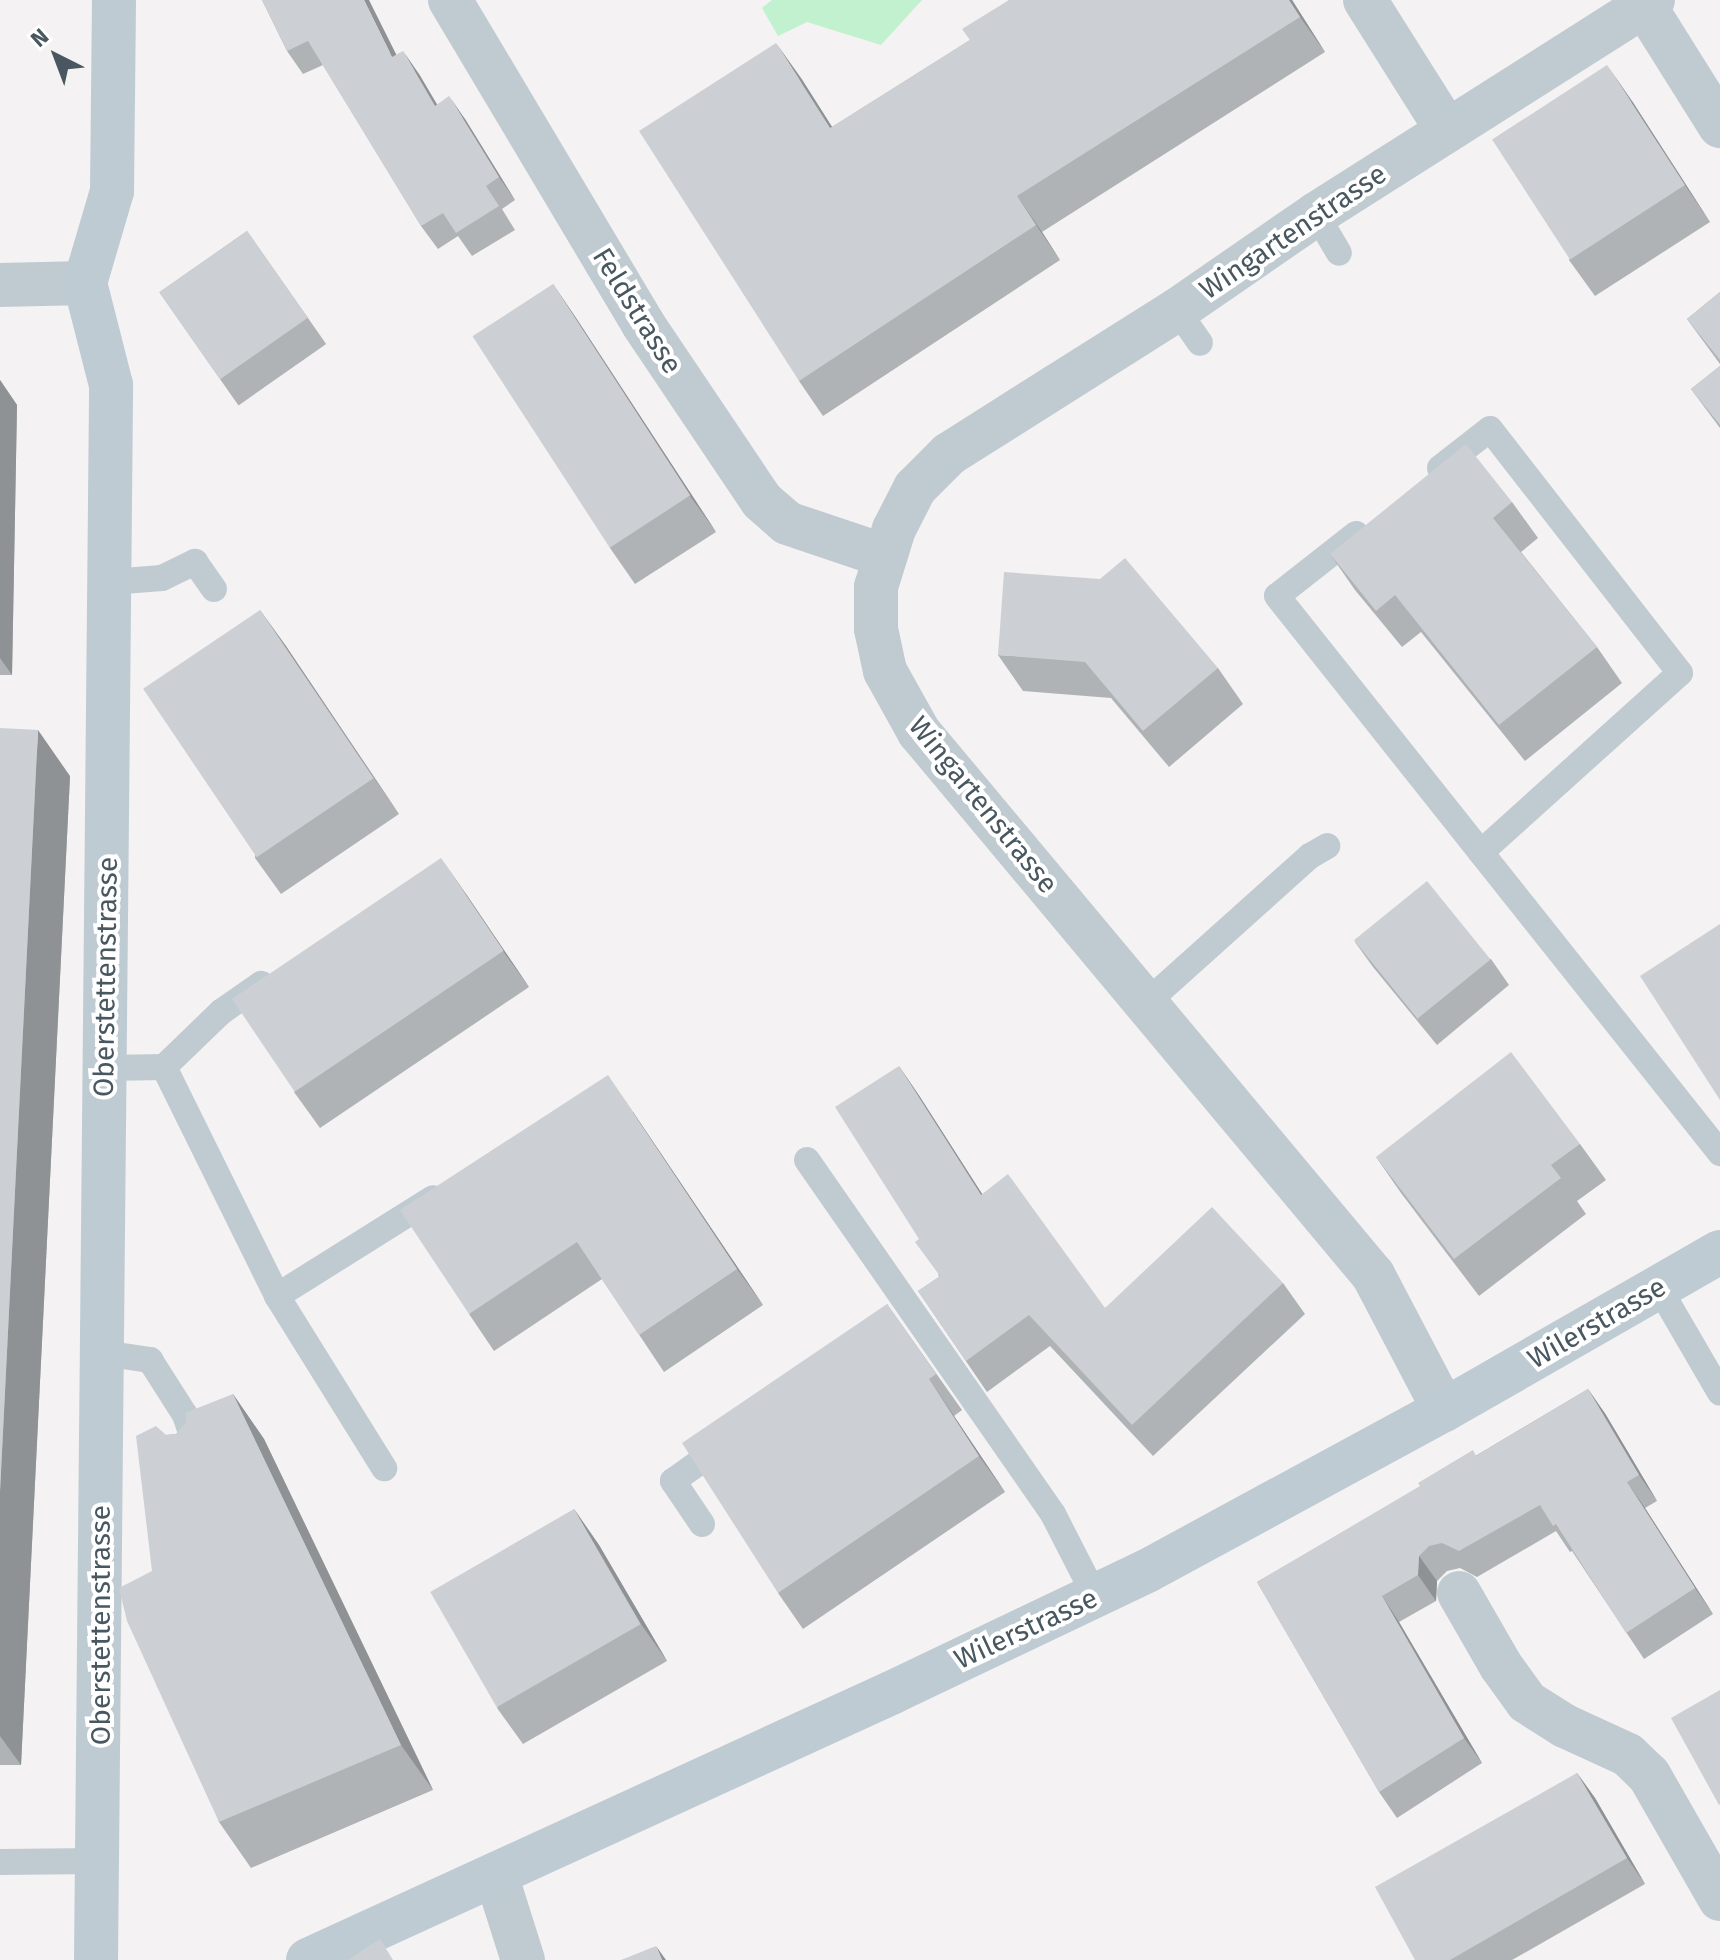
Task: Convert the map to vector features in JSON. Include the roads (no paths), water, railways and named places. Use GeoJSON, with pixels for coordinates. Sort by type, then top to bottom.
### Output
{"type":"FeatureCollection","features":[{"type":"Feature","properties":{"kind":"street"},"geometry":{"type":"LineString","coordinates":[[0,285],[85,283],[112,191],[114,0]]}},
{"type":"Feature","properties":{"kind":"street","name":"Feldstrasse"},"geometry":{"type":"LineString","coordinates":[[450,0],[643,324],[762,501],[787,523],[885,556]]}},
{"type":"Feature","properties":{"kind":"street"},"geometry":{"type":"LineString","coordinates":[[1365,0],[1447,130]]}},
{"type":"Feature","properties":{"kind":"street"},"geometry":{"type":"LineString","coordinates":[[1648,3],[1720,126]]}},
{"type":"Feature","properties":{"kind":"street","name":"Wingartenstrasse"},"geometry":{"type":"LineString","coordinates":[[1444,1410],[1373,1275],[919,732],[885,671],[876,629],[876,587],[894,529],[915,488],[949,454],[1189,326],[1316,214],[1648,3]]}},
{"type":"Feature","properties":{"kind":"street","name":"Oberstettenstrasse"},"geometry":{"type":"LineString","coordinates":[[85,283],[111,385],[96,1960]]}},
{"type":"Feature","properties":{"kind":"street","name":"Wilerstrasse"},"geometry":{"type":"LineString","coordinates":[[308,1960],[1095,1596],[1444,1410],[1720,1252]]}},
{"type":"Feature","properties":{"kind":"street"},"geometry":{"type":"LineString","coordinates":[[1459,1593],[1507,1675],[1527,1702],[1565,1726],[1628,1755],[1649,1775],[1720,1899]]}},
{"type":"Feature","properties":{"kind":"street"},"geometry":{"type":"LineString","coordinates":[[496,1875],[523,1960]]}},
{"type":"Feature","properties":{"kind":"lane"},"geometry":{"type":"LineString","coordinates":[[1316,214],[1339,253]]}},
{"type":"Feature","properties":{"kind":"lane"},"geometry":{"type":"LineString","coordinates":[[1415,488],[1490,429],[1680,673],[1481,852]]}},
{"type":"Feature","properties":{"kind":"lane"},"geometry":{"type":"LineString","coordinates":[[1377,517],[1277,596],[1720,1153]]}},
{"type":"Feature","properties":{"kind":"lane"},"geometry":{"type":"LineString","coordinates":[[110,582],[162,578],[195,562],[214,589]]}},
{"type":"Feature","properties":{"kind":"lane"},"geometry":{"type":"LineString","coordinates":[[1146,1003],[1310,856],[1327,846]]}},
{"type":"Feature","properties":{"kind":"lane"},"geometry":{"type":"LineString","coordinates":[[106,1068],[164,1067],[221,1012],[285,968]]}},
{"type":"Feature","properties":{"kind":"lane"},"geometry":{"type":"LineString","coordinates":[[164,1067],[277,1296],[384,1468]]}},
{"type":"Feature","properties":{"kind":"lane"},"geometry":{"type":"LineString","coordinates":[[807,1160],[1053,1514],[1095,1596]]}},
{"type":"Feature","properties":{"kind":"lane"},"geometry":{"type":"LineString","coordinates":[[277,1296],[451,1187]]}},
{"type":"Feature","properties":{"kind":"lane"},"geometry":{"type":"LineString","coordinates":[[1659,1288],[1720,1393]]}},
{"type":"Feature","properties":{"kind":"lane"},"geometry":{"type":"LineString","coordinates":[[886,1330],[911,1312]]}},
{"type":"Feature","properties":{"kind":"lane"},"geometry":{"type":"LineString","coordinates":[[103,1353],[150,1360],[185,1415],[202,1465]]}},
{"type":"Feature","properties":{"kind":"lane"},"geometry":{"type":"LineString","coordinates":[[702,1524],[673,1481],[748,1428]]}},
{"type":"Feature","properties":{"kind":"lane"},"geometry":{"type":"LineString","coordinates":[[0,1862],[98,1861]]}}]}
